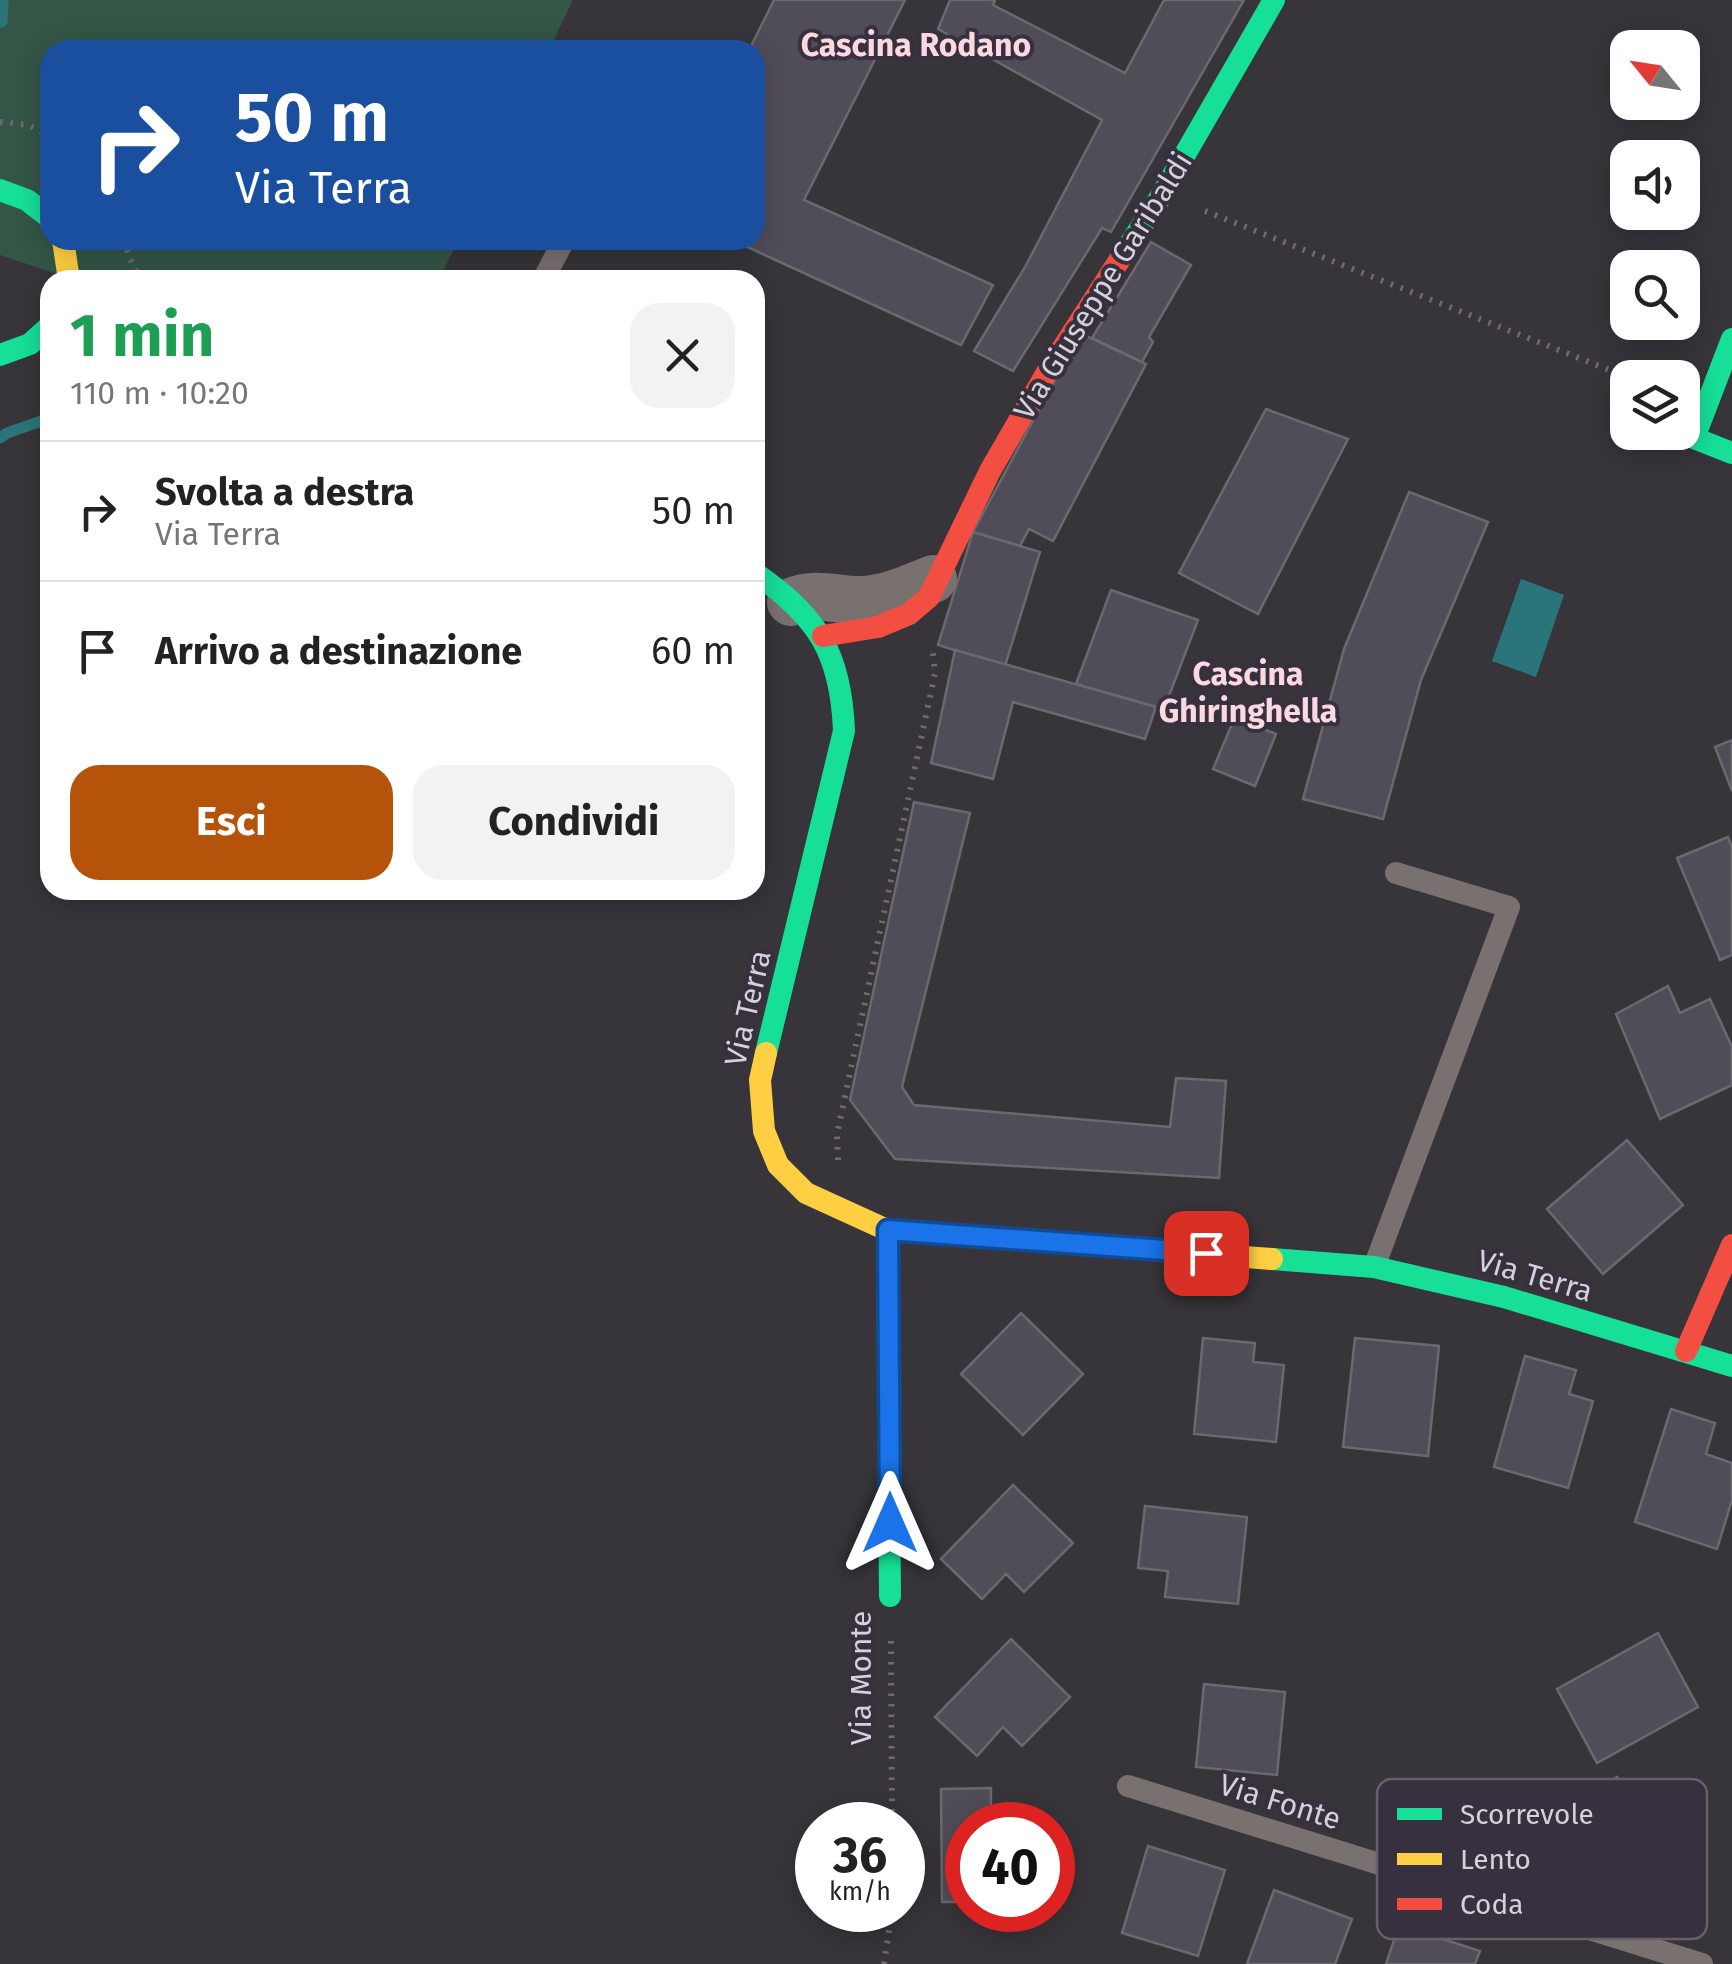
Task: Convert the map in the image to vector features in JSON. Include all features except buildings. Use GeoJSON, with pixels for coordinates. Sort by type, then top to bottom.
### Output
{"type":"FeatureCollection","features":[{"type":"Feature","properties":{"kind":"street","name":"Via Giuseppe Garibaldi"},"geometry":{"type":"LineString","coordinates":[[941,576],[990,471],[1018,422],[1161,196],[1274,0]]}},
{"type":"Feature","properties":{"kind":"street"},"geometry":{"type":"LineString","coordinates":[[0,354],[30,344],[40,336]]}},
{"type":"Feature","properties":{"kind":"street"},"geometry":{"type":"LineString","coordinates":[[1732,339],[1694,438],[1732,452]]}},
{"type":"Feature","properties":{"kind":"street"},"geometry":{"type":"LineString","coordinates":[[790,603],[818,594],[859,600],[883,598],[941,576]]}},
{"type":"Feature","properties":{"kind":"street","name":"Via Terra"},"geometry":{"type":"LineString","coordinates":[[790,603],[839,667],[843,688],[844,731],[760,1080],[764,1131],[778,1165],[806,1194],[888,1230],[1374,1267],[1504,1297],[1732,1366]]}},
{"type":"Feature","properties":{"kind":"street","name":"Via Monte"},"geometry":{"type":"LineString","coordinates":[[888,1230],[890,1596]]}},
{"type":"Feature","properties":{"kind":"street"},"geometry":{"type":"LineString","coordinates":[[1686,1352],[1732,1245]]}},
{"type":"Feature","properties":{"kind":"lane"},"geometry":{"type":"LineString","coordinates":[[1374,1267],[1509,907],[1396,873]]}},
{"type":"Feature","properties":{"kind":"lane","name":"Via Fonte"},"geometry":{"type":"LineString","coordinates":[[1128,1786],[1377,1863]]}},
{"type":"Feature","properties":{"kind":"lane","name":"Via Fonte"},"geometry":{"type":"LineString","coordinates":[[1621,1939],[1702,1964]]}},
{"type":"Feature","properties":{"kind":"path"},"geometry":{"type":"LineString","coordinates":[[0,122],[28,124],[40,131]]}},
{"type":"Feature","properties":{"kind":"path"},"geometry":{"type":"LineString","coordinates":[[1161,196],[1610,370]]}},
{"type":"Feature","properties":{"kind":"path"},"geometry":{"type":"LineString","coordinates":[[840,1211],[836,1134],[935,673],[931,638],[941,576]]}},
{"type":"Feature","properties":{"kind":"path","name":"Via Monte"},"geometry":{"type":"LineString","coordinates":[[890,1596],[892,1802]]}},
{"type":"Feature","properties":{"kind":"path"},"geometry":{"type":"LineString","coordinates":[[884,1964],[889,1932]]}},
{"type":"Feature","properties":{"kind":"green space"},"geometry":{"type":"Polygon","coordinates":[[[0,0],[573,0],[554,40],[40,40],[40,250],[453,250],[444,270],[45,270],[0,255],[0,0]]]}},
{"type":"Feature","properties":{"kind":"water"},"geometry":{"type":"Polygon","coordinates":[[[1521,579],[1564,595],[1536,677],[1492,661],[1521,579]]]}},
{"type":"Feature","properties":{"kind":"waterway"},"geometry":{"type":"LineString","coordinates":[[2,22],[3,0]]}},
{"type":"Feature","properties":{"kind":"waterway"},"geometry":{"type":"LineString","coordinates":[[0,438],[40,421]]}},
{"type":"Feature","properties":{"kind":"traffic: fast"},"geometry":{"type":"LineString","coordinates":[[1124,253],[1274,0]]}},
{"type":"Feature","properties":{"kind":"traffic: fast"},"geometry":{"type":"LineString","coordinates":[[0,190],[27,200],[40,210]]}},
{"type":"Feature","properties":{"kind":"traffic: fast"},"geometry":{"type":"LineString","coordinates":[[0,355],[30,344],[40,335]]}},
{"type":"Feature","properties":{"kind":"traffic: fast"},"geometry":{"type":"LineString","coordinates":[[1732,339],[1694,438],[1732,453]]}},
{"type":"Feature","properties":{"kind":"traffic: fast"},"geometry":{"type":"LineString","coordinates":[[765,580],[795,605],[822,639],[838,680],[844,731],[766,1053]]}},
{"type":"Feature","properties":{"kind":"traffic: fast"},"geometry":{"type":"LineString","coordinates":[[887,1230],[890,1596]]}},
{"type":"Feature","properties":{"kind":"traffic: fast"},"geometry":{"type":"LineString","coordinates":[[1272,1259],[1374,1267],[1504,1297],[1732,1366]]}},
{"type":"Feature","properties":{"kind":"traffic: slow"},"geometry":{"type":"LineString","coordinates":[[64,250],[68,270]]}},
{"type":"Feature","properties":{"kind":"traffic: slow"},"geometry":{"type":"LineString","coordinates":[[766,1053],[760,1080],[764,1131],[778,1165],[806,1193],[887,1230],[1272,1259]]}},
{"type":"Feature","properties":{"kind":"traffic: jam"},"geometry":{"type":"LineString","coordinates":[[823,636],[878,627],[909,614],[929,597],[990,471],[1046,374],[1124,253]]}},
{"type":"Feature","properties":{"kind":"traffic: jam"},"geometry":{"type":"LineString","coordinates":[[1686,1351],[1732,1245]]}},
{"type":"Feature","properties":{"kind":"district","name":"Cascina Rodano"},"geometry":{"type":"Point","coordinates":[916,45]}},
{"type":"Feature","properties":{"kind":"district","name":"Cascina Ghiringhella"},"geometry":{"type":"Point","coordinates":[1248,692]}},
{"type":"Feature","properties":{"kind":"route"},"geometry":{"type":"LineString","coordinates":[[890,1523],[888,1230],[1206,1253]]}}]}
